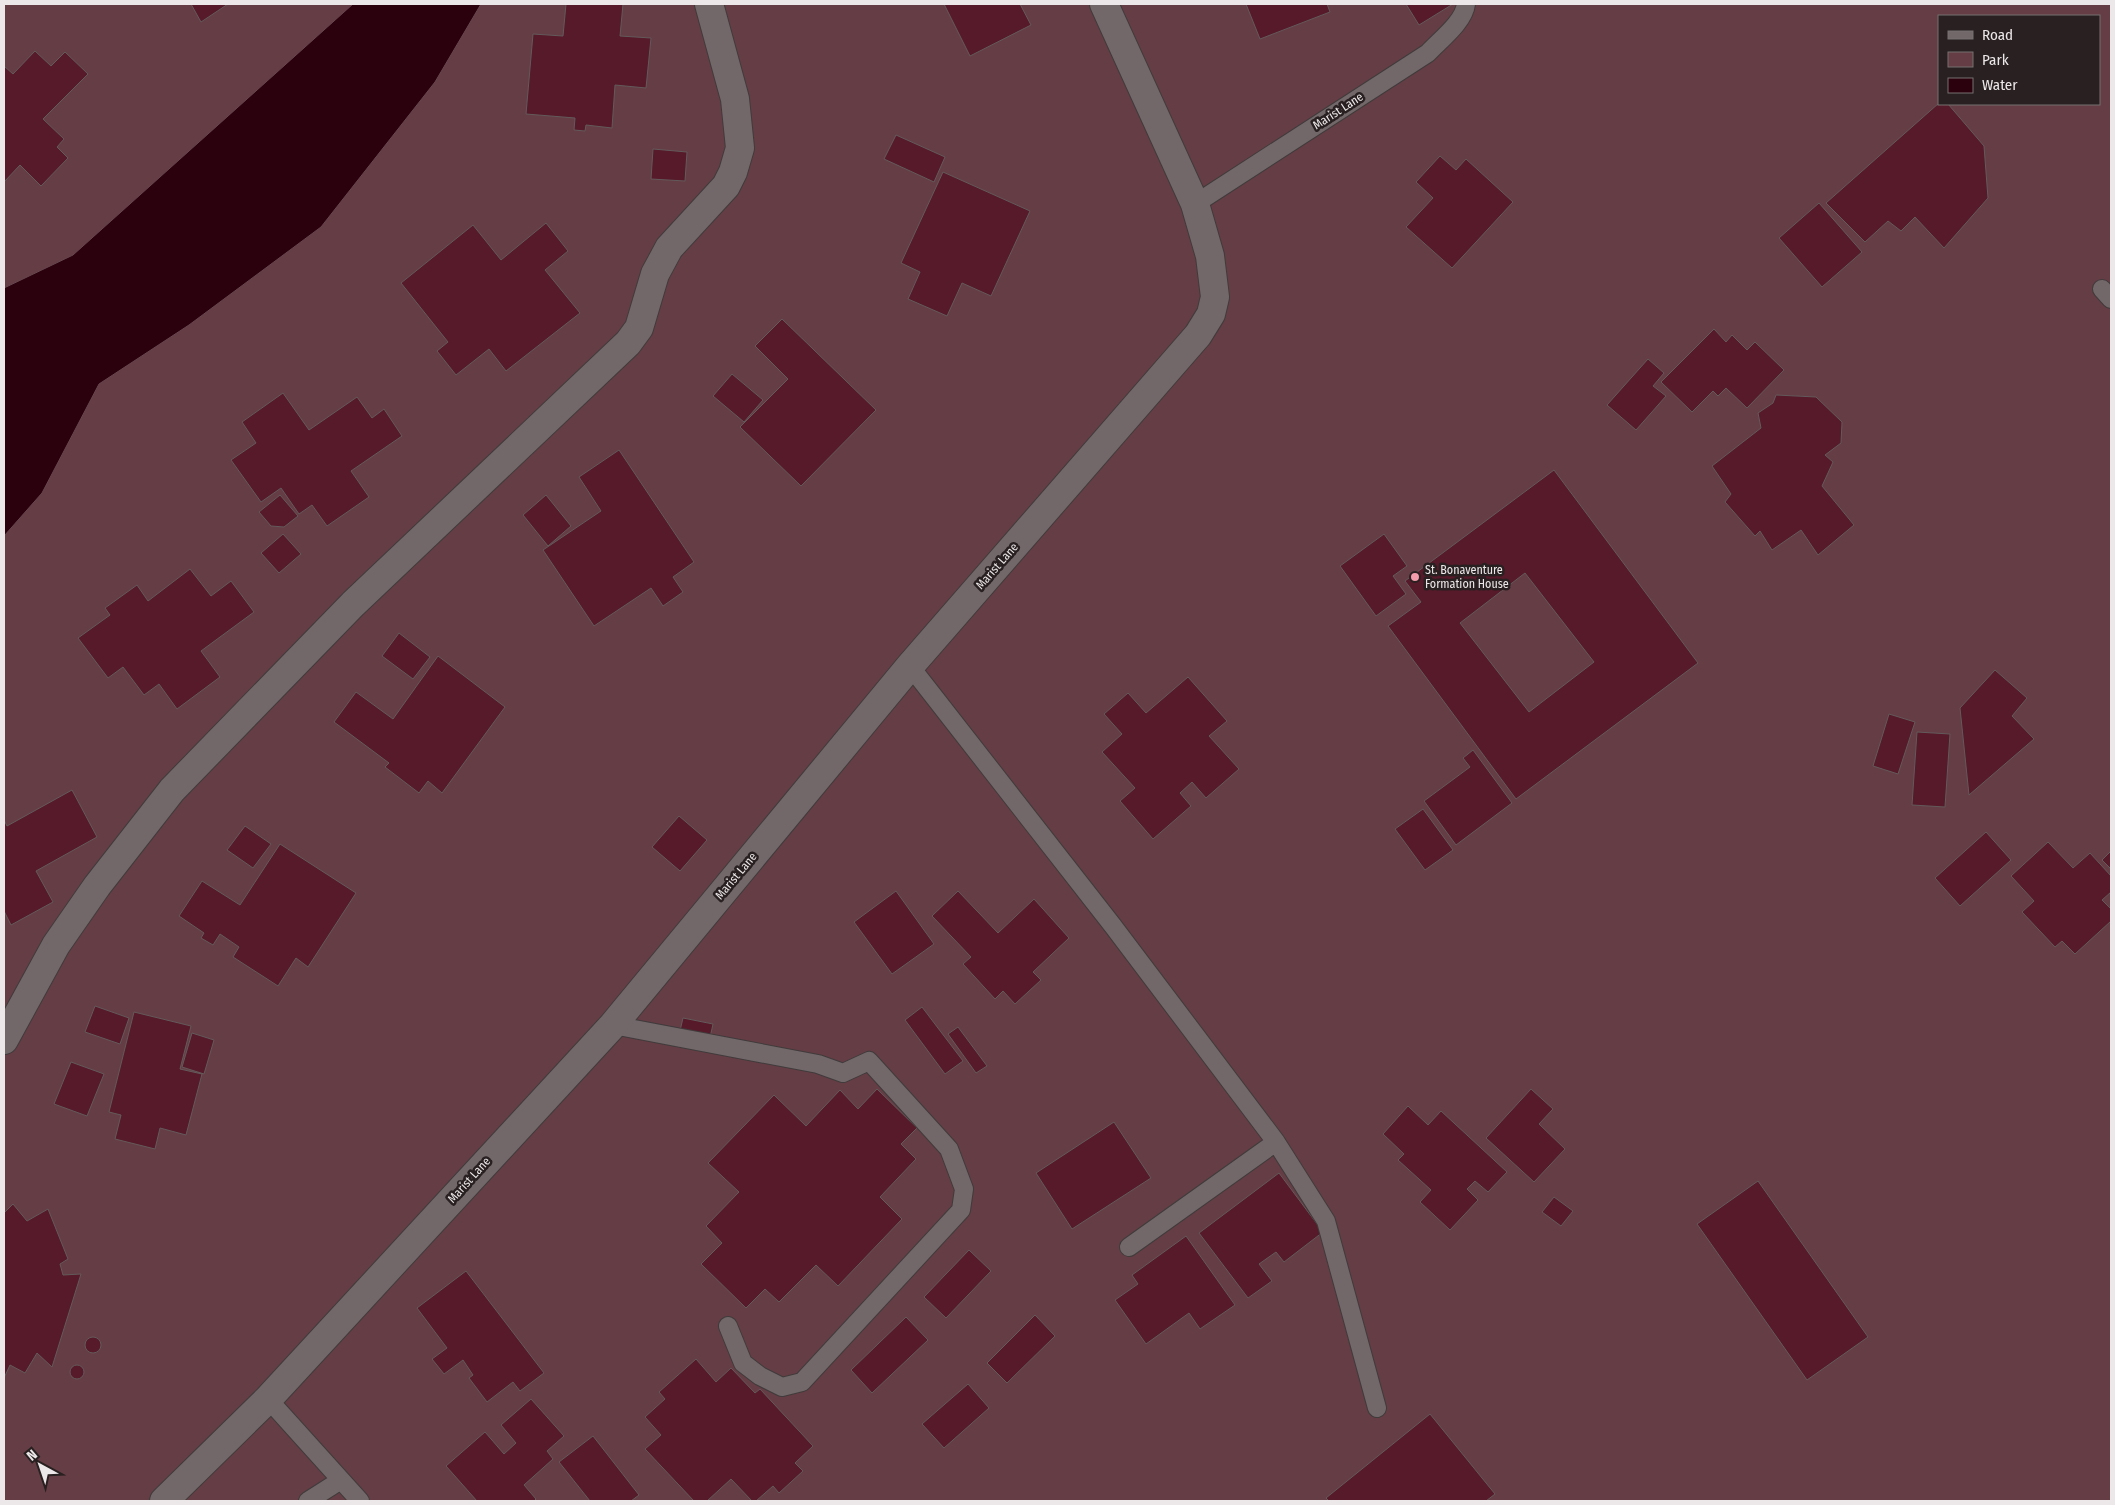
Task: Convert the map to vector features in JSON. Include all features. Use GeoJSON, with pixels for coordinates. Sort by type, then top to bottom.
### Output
{"type":"FeatureCollection","features":[{"type":"Feature","properties":{"kind":"street"},"geometry":{"type":"LineString","coordinates":[[4,1040],[56,944],[97,886],[172,790],[353,604],[628,343],[639,328],[656,274],[669,248],[726,186],[733,172],[740,148],[735,99],[709,4]]}},
{"type":"Feature","properties":{"kind":"street","name":"Marist Lane"},"geometry":{"type":"LineString","coordinates":[[164,1501],[268,1399],[613,1025],[910,666],[1198,336],[1211,314],[1215,297],[1210,256],[1196,204],[1104,4]]}},
{"type":"Feature","properties":{"kind":"lane","name":"Marist Lane"},"geometry":{"type":"LineString","coordinates":[[1196,204],[1428,53],[1454,26],[1465,9],[1466,4]]}},
{"type":"Feature","properties":{"kind":"lane"},"geometry":{"type":"LineString","coordinates":[[910,666],[1113,926],[1276,1142],[1326,1221],[1378,1408]]}},
{"type":"Feature","properties":{"kind":"lane"},"geometry":{"type":"LineString","coordinates":[[613,1025],[818,1064],[843,1072],[870,1061],[949,1148],[964,1189],[961,1210],[802,1382],[782,1387],[760,1376],[743,1363],[728,1326]]}},
{"type":"Feature","properties":{"kind":"lane"},"geometry":{"type":"LineString","coordinates":[[1129,1247],[1276,1142]]}},
{"type":"Feature","properties":{"kind":"lane"},"geometry":{"type":"LineString","coordinates":[[268,1399],[360,1501]]}},
{"type":"Feature","properties":{"kind":"lane"},"geometry":{"type":"LineString","coordinates":[[308,1501],[341,1480]]}},
{"type":"Feature","properties":{"kind":"green space"},"geometry":{"type":"Polygon","coordinates":[[[4,4],[2111,4],[2111,1501],[4,1501],[4,4]]]}},
{"type":"Feature","properties":{"kind":"water"},"geometry":{"type":"Polygon","coordinates":[[[353,4],[481,4],[435,82],[321,227],[189,325],[99,384],[42,493],[4,536],[4,288],[73,255],[353,4]]]}},
{"type":"Feature","properties":{"kind":"building"},"geometry":{"type":"Polygon","coordinates":[[[191,4],[228,4],[201,22],[191,4]]]}},
{"type":"Feature","properties":{"kind":"building"},"geometry":{"type":"Polygon","coordinates":[[[566,4],[623,4],[620,36],[651,38],[646,88],[615,85],[612,128],[586,125],[585,131],[574,130],[575,118],[526,114],[533,34],[563,36],[566,4]]]}},
{"type":"Feature","properties":{"kind":"building"},"geometry":{"type":"Polygon","coordinates":[[[944,4],[1020,4],[1031,25],[970,56],[944,4]]]}},
{"type":"Feature","properties":{"kind":"building"},"geometry":{"type":"Polygon","coordinates":[[[1246,4],[1327,4],[1330,12],[1260,39],[1246,4]]]}},
{"type":"Feature","properties":{"kind":"building"},"geometry":{"type":"Polygon","coordinates":[[[1406,4],[1453,4],[1419,25],[1406,4]]]}},
{"type":"Feature","properties":{"kind":"building"},"geometry":{"type":"Polygon","coordinates":[[[35,51],[51,66],[65,52],[88,74],[43,119],[64,139],[57,147],[68,158],[41,186],[20,165],[4,182],[4,66],[13,74],[35,51]]]}},
{"type":"Feature","properties":{"kind":"building"},"geometry":{"type":"Polygon","coordinates":[[[1938,104],[1949,105],[1984,146],[1988,198],[1944,248],[1915,217],[1901,231],[1888,221],[1865,242],[1826,203],[1938,104]]]}},
{"type":"Feature","properties":{"kind":"building"},"geometry":{"type":"Polygon","coordinates":[[[896,135],[945,157],[934,182],[884,159],[896,135]]]}},
{"type":"Feature","properties":{"kind":"building"},"geometry":{"type":"Polygon","coordinates":[[[653,149],[687,152],[685,181],[651,179],[653,149]]]}},
{"type":"Feature","properties":{"kind":"building"},"geometry":{"type":"Polygon","coordinates":[[[1440,156],[1456,170],[1466,159],[1513,202],[1452,268],[1406,227],[1433,198],[1416,182],[1440,156]]]}},
{"type":"Feature","properties":{"kind":"building"},"geometry":{"type":"Polygon","coordinates":[[[943,172],[1030,211],[991,296],[962,283],[947,316],[908,299],[920,272],[901,263],[943,172]]]}},
{"type":"Feature","properties":{"kind":"building"},"geometry":{"type":"Polygon","coordinates":[[[1819,203],[1862,252],[1822,287],[1779,238],[1819,203]]]}},
{"type":"Feature","properties":{"kind":"building"},"geometry":{"type":"Polygon","coordinates":[[[546,223],[568,251],[545,270],[580,313],[506,371],[489,349],[456,375],[437,351],[448,342],[401,283],[473,225],[501,260],[546,223]]]}},
{"type":"Feature","properties":{"kind":"building"},"geometry":{"type":"Polygon","coordinates":[[[782,319],[876,410],[801,486],[740,427],[788,379],[755,346],[782,319]]]}},
{"type":"Feature","properties":{"kind":"building"},"geometry":{"type":"Polygon","coordinates":[[[1714,329],[1726,342],[1732,335],[1747,350],[1755,342],[1784,370],[1747,408],[1726,388],[1718,396],[1713,391],[1692,412],[1661,382],[1714,329]]]}},
{"type":"Feature","properties":{"kind":"building"},"geometry":{"type":"Polygon","coordinates":[[[1648,359],[1664,373],[1653,386],[1666,396],[1636,430],[1607,405],[1648,359]]]}},
{"type":"Feature","properties":{"kind":"building"},"geometry":{"type":"Polygon","coordinates":[[[732,374],[763,400],[744,422],[713,396],[732,374]]]}},
{"type":"Feature","properties":{"kind":"building"},"geometry":{"type":"Polygon","coordinates":[[[283,393],[309,430],[357,397],[372,418],[384,409],[402,436],[351,471],[369,497],[327,526],[312,505],[299,514],[281,488],[261,502],[231,460],[256,443],[242,422],[283,393]]]}},
{"type":"Feature","properties":{"kind":"building"},"geometry":{"type":"Polygon","coordinates":[[[1776,395],[1816,397],[1842,422],[1841,443],[1825,455],[1833,462],[1822,486],[1854,525],[1818,555],[1801,530],[1772,550],[1760,531],[1755,536],[1725,502],[1731,494],[1712,466],[1761,428],[1758,413],[1773,403],[1776,395]]]}},
{"type":"Feature","properties":{"kind":"building"},"geometry":{"type":"Polygon","coordinates":[[[619,450],[694,562],[673,577],[683,592],[663,606],[651,588],[594,626],[543,550],[601,511],[579,477],[619,450]]]}},
{"type":"Feature","properties":{"kind":"building"},"geometry":{"type":"Polygon","coordinates":[[[1554,470],[1698,663],[1516,799],[1388,626],[1421,602],[1405,581],[1554,470]],[[1525,573],[1460,623],[1529,712],[1594,662],[1525,573]]]}},
{"type":"Feature","properties":{"kind":"building"},"geometry":{"type":"Polygon","coordinates":[[[280,495],[298,516],[284,527],[271,526],[259,512],[280,495]]]}},
{"type":"Feature","properties":{"kind":"building"},"geometry":{"type":"Polygon","coordinates":[[[546,495],[571,526],[548,546],[523,515],[546,495]]]}},
{"type":"Feature","properties":{"kind":"building"},"geometry":{"type":"Polygon","coordinates":[[[283,534],[301,554],[279,573],[261,553],[283,534]]]}},
{"type":"Feature","properties":{"kind":"building"},"geometry":{"type":"Polygon","coordinates":[[[1384,534],[1407,566],[1393,576],[1406,594],[1376,616],[1340,566],[1384,534]]]}},
{"type":"Feature","properties":{"kind":"building"},"geometry":{"type":"Polygon","coordinates":[[[190,569],[211,596],[231,581],[254,612],[201,651],[220,677],[177,709],[159,684],[144,695],[123,667],[108,678],[78,638],[110,615],[105,608],[137,585],[148,601],[190,569]]]}},
{"type":"Feature","properties":{"kind":"building"},"geometry":{"type":"Polygon","coordinates":[[[399,633],[430,657],[413,679],[382,656],[399,633]]]}},
{"type":"Feature","properties":{"kind":"building"},"geometry":{"type":"Polygon","coordinates":[[[438,656],[505,707],[442,793],[428,781],[419,793],[385,767],[389,763],[334,722],[356,692],[393,719],[438,656]]]}},
{"type":"Feature","properties":{"kind":"building"},"geometry":{"type":"Polygon","coordinates":[[[1995,670],[2027,698],[2012,716],[2034,739],[1969,795],[1960,708],[1995,670]]]}},
{"type":"Feature","properties":{"kind":"building"},"geometry":{"type":"Polygon","coordinates":[[[1188,677],[1227,721],[1209,736],[1239,769],[1206,798],[1192,782],[1180,793],[1191,806],[1153,839],[1120,801],[1135,788],[1102,752],[1122,734],[1104,714],[1128,693],[1146,713],[1188,677]]]}},
{"type":"Feature","properties":{"kind":"building"},"geometry":{"type":"Polygon","coordinates":[[[1889,714],[1915,722],[1898,774],[1873,766],[1889,714]]]}},
{"type":"Feature","properties":{"kind":"building"},"geometry":{"type":"Polygon","coordinates":[[[1917,732],[1950,734],[1945,807],[1912,805],[1917,732]]]}},
{"type":"Feature","properties":{"kind":"building"},"geometry":{"type":"Polygon","coordinates":[[[1473,750],[1512,803],[1456,845],[1424,801],[1470,767],[1463,758],[1473,750]]]}},
{"type":"Feature","properties":{"kind":"building"},"geometry":{"type":"Polygon","coordinates":[[[72,790],[97,837],[36,871],[53,902],[11,925],[4,911],[4,820],[7,826],[72,790]]]}},
{"type":"Feature","properties":{"kind":"building"},"geometry":{"type":"Polygon","coordinates":[[[1423,809],[1453,850],[1425,870],[1395,829],[1423,809]]]}},
{"type":"Feature","properties":{"kind":"building"},"geometry":{"type":"Polygon","coordinates":[[[679,816],[707,840],[680,871],[652,847],[679,816]]]}},
{"type":"Feature","properties":{"kind":"building"},"geometry":{"type":"Polygon","coordinates":[[[245,826],[271,844],[253,868],[227,850],[245,826]]]}},
{"type":"Feature","properties":{"kind":"building"},"geometry":{"type":"Polygon","coordinates":[[[1986,832],[2011,860],[1960,906],[1935,878],[1986,832]]]}},
{"type":"Feature","properties":{"kind":"building"},"geometry":{"type":"Polygon","coordinates":[[[2048,842],[2073,868],[2090,853],[2111,876],[2111,892],[2102,900],[2111,909],[2111,921],[2075,954],[2062,941],[2055,947],[2022,912],[2034,901],[2011,876],[2048,842]]]}},
{"type":"Feature","properties":{"kind":"building"},"geometry":{"type":"Polygon","coordinates":[[[280,844],[356,893],[308,967],[296,958],[278,986],[233,957],[239,947],[220,934],[213,945],[201,938],[204,933],[179,916],[202,881],[240,905],[280,844]]]}},
{"type":"Feature","properties":{"kind":"building"},"geometry":{"type":"Polygon","coordinates":[[[2111,851],[2111,869],[2102,860],[2111,851]]]}},
{"type":"Feature","properties":{"kind":"building"},"geometry":{"type":"Polygon","coordinates":[[[896,891],[934,944],[892,974],[854,922],[896,891]]]}},
{"type":"Feature","properties":{"kind":"building"},"geometry":{"type":"Polygon","coordinates":[[[958,891],[998,933],[1034,899],[1069,938],[1033,972],[1041,980],[1015,1004],[1003,991],[995,999],[963,964],[971,957],[932,916],[958,891]]]}},
{"type":"Feature","properties":{"kind":"building"},"geometry":{"type":"Polygon","coordinates":[[[95,1006],[129,1018],[120,1044],[85,1032],[95,1006]]]}},
{"type":"Feature","properties":{"kind":"building"},"geometry":{"type":"Polygon","coordinates":[[[922,1007],[963,1061],[945,1074],[905,1020],[922,1007]]]}},
{"type":"Feature","properties":{"kind":"building"},"geometry":{"type":"Polygon","coordinates":[[[134,1012],[191,1026],[180,1069],[202,1074],[186,1135],[160,1128],[155,1149],[115,1139],[121,1115],[109,1112],[134,1012]]]}},
{"type":"Feature","properties":{"kind":"building"},"geometry":{"type":"Polygon","coordinates":[[[683,1018],[713,1024],[709,1042],[679,1035],[683,1018]]]}},
{"type":"Feature","properties":{"kind":"building"},"geometry":{"type":"Polygon","coordinates":[[[958,1027],[987,1066],[976,1073],[948,1034],[958,1027]]]}},
{"type":"Feature","properties":{"kind":"building"},"geometry":{"type":"Polygon","coordinates":[[[192,1033],[214,1040],[204,1074],[182,1067],[192,1033]]]}},
{"type":"Feature","properties":{"kind":"building"},"geometry":{"type":"Polygon","coordinates":[[[71,1062],[104,1074],[87,1116],[54,1104],[71,1062]]]}},
{"type":"Feature","properties":{"kind":"building"},"geometry":{"type":"Polygon","coordinates":[[[877,1089],[917,1128],[901,1144],[916,1159],[880,1197],[902,1219],[838,1286],[816,1265],[779,1302],[765,1289],[746,1308],[701,1264],[722,1243],[706,1226],[739,1192],[708,1163],[774,1095],[806,1126],[840,1090],[858,1109],[877,1089]]]}},
{"type":"Feature","properties":{"kind":"building"},"geometry":{"type":"Polygon","coordinates":[[[1531,1089],[1553,1109],[1539,1124],[1565,1149],[1534,1182],[1486,1138],[1531,1089]]]}},
{"type":"Feature","properties":{"kind":"building"},"geometry":{"type":"Polygon","coordinates":[[[1408,1106],[1428,1125],[1441,1111],[1507,1172],[1488,1192],[1475,1181],[1467,1189],[1478,1200],[1450,1230],[1420,1202],[1431,1190],[1398,1160],[1404,1154],[1383,1134],[1408,1106]]]}},
{"type":"Feature","properties":{"kind":"building"},"geometry":{"type":"Polygon","coordinates":[[[1114,1122],[1151,1178],[1072,1229],[1036,1173],[1114,1122]]]}},
{"type":"Feature","properties":{"kind":"building"},"geometry":{"type":"Polygon","coordinates":[[[1279,1173],[1323,1232],[1284,1262],[1276,1252],[1259,1264],[1272,1281],[1248,1298],[1199,1233],[1279,1173]]]}},
{"type":"Feature","properties":{"kind":"building"},"geometry":{"type":"Polygon","coordinates":[[[1758,1181],[1868,1337],[1807,1380],[1697,1224],[1758,1181]]]}},
{"type":"Feature","properties":{"kind":"building"},"geometry":{"type":"Polygon","coordinates":[[[1554,1197],[1573,1211],[1561,1226],[1542,1212],[1554,1197]]]}},
{"type":"Feature","properties":{"kind":"building"},"geometry":{"type":"Polygon","coordinates":[[[13,1204],[27,1221],[48,1209],[68,1259],[60,1264],[63,1275],[81,1274],[52,1367],[37,1353],[25,1373],[10,1365],[4,1378],[4,1213],[13,1204]]]}},
{"type":"Feature","properties":{"kind":"building"},"geometry":{"type":"Polygon","coordinates":[[[1186,1236],[1235,1305],[1200,1329],[1189,1313],[1146,1344],[1115,1300],[1138,1284],[1132,1275],[1186,1236]]]}},
{"type":"Feature","properties":{"kind":"building"},"geometry":{"type":"Polygon","coordinates":[[[969,1250],[991,1271],[946,1318],[924,1297],[969,1250]]]}},
{"type":"Feature","properties":{"kind":"building"},"geometry":{"type":"Polygon","coordinates":[[[466,1271],[544,1373],[520,1391],[513,1382],[487,1402],[469,1378],[473,1375],[463,1360],[444,1374],[432,1359],[447,1348],[417,1308],[466,1271]]]}},
{"type":"Feature","properties":{"kind":"building"},"geometry":{"type":"Polygon","coordinates":[[[1035,1315],[1055,1336],[1007,1383],[987,1363],[1035,1315]]]}},
{"type":"Feature","properties":{"kind":"building"},"geometry":{"type":"Polygon","coordinates":[[[906,1317],[928,1340],[872,1393],[851,1370],[906,1317]]]}},
{"type":"Feature","properties":{"kind":"building"},"geometry":{"type":"Polygon","coordinates":[[[93,1337],[101,1345],[93,1353],[85,1345],[93,1337]]]}},
{"type":"Feature","properties":{"kind":"building"},"geometry":{"type":"Polygon","coordinates":[[[696,1359],[716,1382],[731,1368],[755,1393],[760,1389],[813,1446],[795,1463],[803,1471],[779,1493],[773,1486],[756,1501],[752,1501],[731,1479],[707,1501],[694,1501],[645,1449],[661,1435],[645,1417],[665,1399],[659,1392],[696,1359]]]}},
{"type":"Feature","properties":{"kind":"building"},"geometry":{"type":"Polygon","coordinates":[[[77,1365],[82,1367],[84,1372],[82,1377],[77,1379],[72,1377],[70,1372],[72,1367],[77,1365]]]}},
{"type":"Feature","properties":{"kind":"building"},"geometry":{"type":"Polygon","coordinates":[[[968,1384],[989,1408],[944,1448],[922,1424],[968,1384]]]}},
{"type":"Feature","properties":{"kind":"building"},"geometry":{"type":"Polygon","coordinates":[[[531,1399],[564,1436],[547,1451],[553,1459],[524,1485],[536,1499],[534,1501],[477,1501],[446,1466],[485,1432],[504,1454],[516,1443],[501,1425],[531,1399]]]}},
{"type":"Feature","properties":{"kind":"building"},"geometry":{"type":"Polygon","coordinates":[[[1430,1414],[1495,1494],[1486,1501],[1329,1501],[1326,1498],[1430,1414]]]}},
{"type":"Feature","properties":{"kind":"building"},"geometry":{"type":"Polygon","coordinates":[[[593,1436],[639,1495],[631,1501],[590,1501],[559,1462],[593,1436]]]}},
{"type":"Feature","properties":{"kind":"place","name":"St. Bonaventure Formation House"},"geometry":{"type":"Point","coordinates":[1415,577]}}]}
